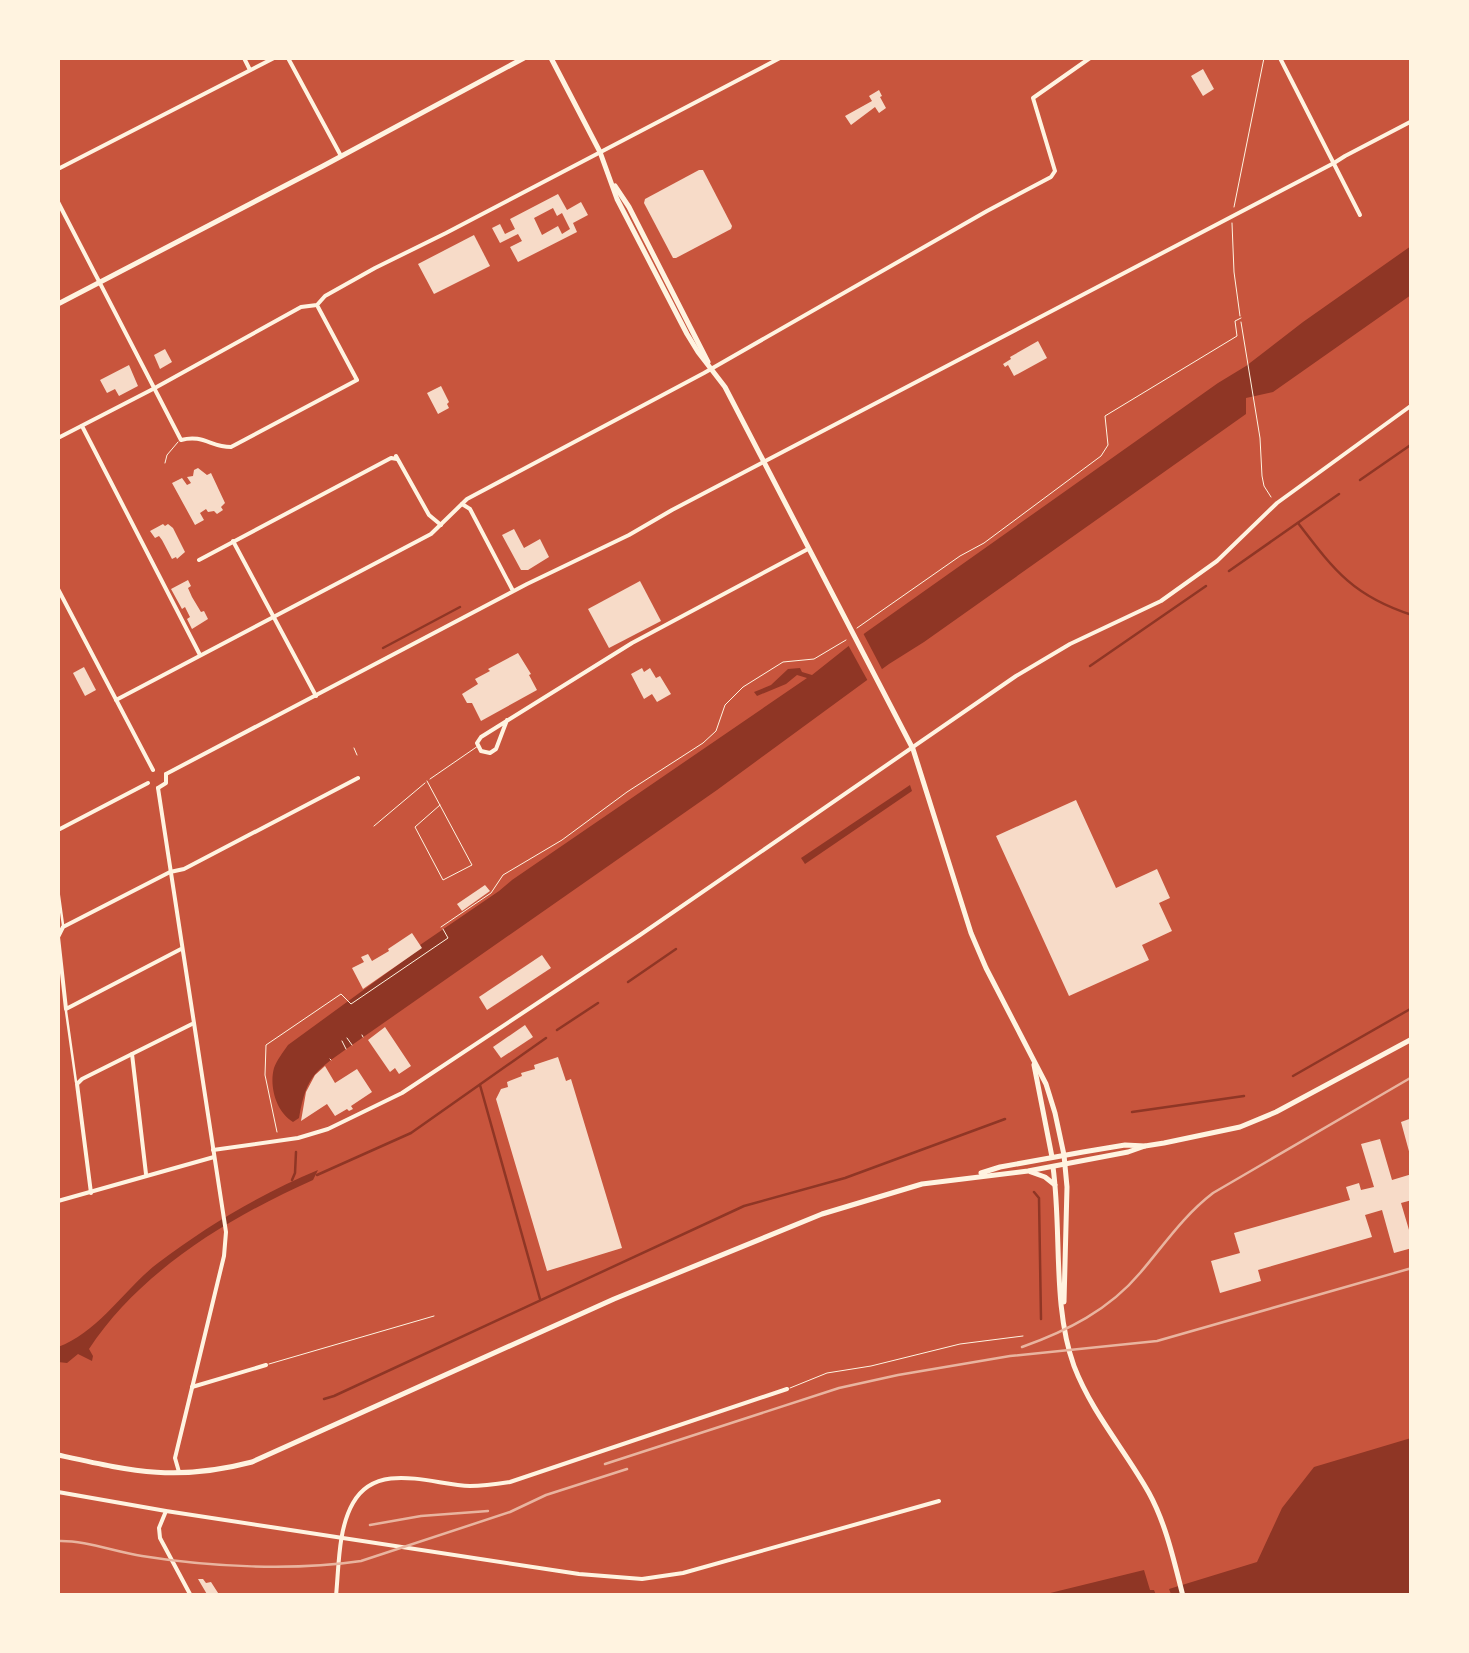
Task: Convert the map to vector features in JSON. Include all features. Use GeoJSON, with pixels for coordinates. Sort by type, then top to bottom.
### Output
{"type":"FeatureCollection","features":[{"type":"Feature","properties":{"kind":"main road"},"geometry":{"type":"LineString","coordinates":[[58,304],[524,58]]}},
{"type":"Feature","properties":{"kind":"main road"},"geometry":{"type":"LineString","coordinates":[[551,58],[600,152],[609,178],[628,207],[913,748],[979,954],[1051,1098],[1066,1164],[1063,1315]]}},
{"type":"Feature","properties":{"kind":"main road"},"geometry":{"type":"LineString","coordinates":[[58,1455],[138,1471],[180,1474],[210,1472],[262,1458],[614,1299],[822,1214],[922,1184],[1066,1164],[1251,1123],[1412,1039]]}},
{"type":"Feature","properties":{"kind":"main road"},"geometry":{"type":"LineString","coordinates":[[1032,1057],[1056,1186],[1068,1344],[1079,1378],[1104,1426],[1153,1500],[1182,1593]]}},
{"type":"Feature","properties":{"kind":"main road"},"geometry":{"type":"LineString","coordinates":[[965,1178],[1064,1155],[1126,1145],[1146,1146]]}},
{"type":"Feature","properties":{"kind":"main road"},"geometry":{"type":"LineString","coordinates":[[1028,1171],[1056,1186]]}},
{"type":"Feature","properties":{"kind":"street"},"geometry":{"type":"LineString","coordinates":[[244,58],[250,70]]}},
{"type":"Feature","properties":{"kind":"street"},"geometry":{"type":"LineString","coordinates":[[58,169],[274,58]]}},
{"type":"Feature","properties":{"kind":"street"},"geometry":{"type":"LineString","coordinates":[[288,58],[341,156]]}},
{"type":"Feature","properties":{"kind":"street"},"geometry":{"type":"LineString","coordinates":[[58,438],[780,58]]}},
{"type":"Feature","properties":{"kind":"street"},"geometry":{"type":"LineString","coordinates":[[116,700],[432,534],[467,499],[712,369],[1050,177],[1055,171],[1033,98],[1090,58]]}},
{"type":"Feature","properties":{"kind":"street"},"geometry":{"type":"LineString","coordinates":[[1280,58],[1360,215]]}},
{"type":"Feature","properties":{"kind":"street"},"geometry":{"type":"LineString","coordinates":[[166,774],[513,591],[629,535],[1412,121]]}},
{"type":"Feature","properties":{"kind":"street"},"geometry":{"type":"LineString","coordinates":[[58,202],[181,440],[203,438],[231,447],[356,380],[316,305]]}},
{"type":"Feature","properties":{"kind":"street"},"geometry":{"type":"LineString","coordinates":[[58,1202],[213,1154],[328,1130],[423,1080],[1016,676],[1070,644],[1161,601],[1218,561],[1277,502],[1412,406]]}},
{"type":"Feature","properties":{"kind":"street"},"geometry":{"type":"LineString","coordinates":[[82,426],[200,655]]}},
{"type":"Feature","properties":{"kind":"street"},"geometry":{"type":"LineString","coordinates":[[199,560],[396,457],[429,514],[441,525]]}},
{"type":"Feature","properties":{"kind":"street"},"geometry":{"type":"LineString","coordinates":[[462,504],[470,510],[513,591]]}},
{"type":"Feature","properties":{"kind":"street"},"geometry":{"type":"LineString","coordinates":[[233,541],[316,696]]}},
{"type":"Feature","properties":{"kind":"street"},"geometry":{"type":"LineString","coordinates":[[507,720],[493,752],[483,752],[478,746],[481,736],[507,720],[645,636],[808,548]]}},
{"type":"Feature","properties":{"kind":"street"},"geometry":{"type":"LineString","coordinates":[[58,589],[152,770]]}},
{"type":"Feature","properties":{"kind":"street"},"geometry":{"type":"LineString","coordinates":[[160,769],[166,774],[166,783],[158,788],[148,783],[152,770],[160,769]]}},
{"type":"Feature","properties":{"kind":"street"},"geometry":{"type":"LineString","coordinates":[[60,930],[358,778]]}},
{"type":"Feature","properties":{"kind":"street"},"geometry":{"type":"LineString","coordinates":[[58,830],[148,783]]}},
{"type":"Feature","properties":{"kind":"street"},"geometry":{"type":"LineString","coordinates":[[158,788],[226,1232],[222,1266],[175,1458],[180,1474]]}},
{"type":"Feature","properties":{"kind":"street"},"geometry":{"type":"LineString","coordinates":[[58,889],[66,1009],[91,1192]]}},
{"type":"Feature","properties":{"kind":"street"},"geometry":{"type":"LineString","coordinates":[[66,1009],[182,949]]}},
{"type":"Feature","properties":{"kind":"street"},"geometry":{"type":"LineString","coordinates":[[77,1084],[193,1024]]}},
{"type":"Feature","properties":{"kind":"street"},"geometry":{"type":"LineString","coordinates":[[132,1054],[146,1174]]}},
{"type":"Feature","properties":{"kind":"street"},"geometry":{"type":"LineString","coordinates":[[192,1387],[266,1365]]}},
{"type":"Feature","properties":{"kind":"street"},"geometry":{"type":"LineString","coordinates":[[336,1596],[342,1538],[353,1502],[373,1483],[409,1477],[473,1486],[510,1482],[787,1389]]}},
{"type":"Feature","properties":{"kind":"street"},"geometry":{"type":"LineString","coordinates":[[58,1492],[579,1574],[642,1579],[683,1573],[939,1501]]}},
{"type":"Feature","properties":{"kind":"street"},"geometry":{"type":"LineString","coordinates":[[166,1511],[159,1528],[160,1538],[192,1596]]}},
{"type":"Feature","properties":{"kind":"lane"},"geometry":{"type":"LineString","coordinates":[[164,463],[181,440]]}},
{"type":"Feature","properties":{"kind":"lane"},"geometry":{"type":"LineString","coordinates":[[374,826],[427,781],[478,746]]}},
{"type":"Feature","properties":{"kind":"lane"},"geometry":{"type":"LineString","coordinates":[[427,781],[440,805],[472,865],[443,880],[415,826],[440,805]]}},
{"type":"Feature","properties":{"kind":"lane"},"geometry":{"type":"LineString","coordinates":[[266,1365],[434,1316]]}},
{"type":"Feature","properties":{"kind":"lane"},"geometry":{"type":"LineString","coordinates":[[787,1389],[827,1373],[960,1344],[1023,1336]]}},
{"type":"Feature","properties":{"kind":"path"},"geometry":{"type":"LineString","coordinates":[[1264,58],[1232,217],[1234,272],[1264,486],[1277,502]]}},
{"type":"Feature","properties":{"kind":"path"},"geometry":{"type":"LineString","coordinates":[[856,630],[984,543],[1101,456],[1108,445],[1105,416],[1236,336],[1235,321],[1241,318]]}},
{"type":"Feature","properties":{"kind":"path"},"geometry":{"type":"LineString","coordinates":[[278,1140],[266,1075],[266,1045],[341,994],[351,1004],[448,938],[442,928],[491,892],[503,875],[562,840],[626,792],[703,743],[716,731],[725,705],[744,687],[783,662],[814,659],[852,637]]}},
{"type":"Feature","properties":{"kind":"path"},"geometry":{"type":"LineString","coordinates":[[354,748],[357,755]]}},
{"type":"Feature","properties":{"kind":"path"},"geometry":{"type":"LineString","coordinates":[[349,1039],[352,1045]]}},
{"type":"Feature","properties":{"kind":"path"},"geometry":{"type":"LineString","coordinates":[[342,1042],[346,1049]]}},
{"type":"Feature","properties":{"kind":"shaded area"},"geometry":{"type":"Polygon","coordinates":[[[1411,246],[1411,295],[1273,392],[1246,398],[1246,414],[330,1061],[310,1082],[299,1118],[293,1122],[282,1112],[273,1090],[273,1075],[288,1045],[420,945],[807,678],[797,675],[757,696],[754,692],[771,685],[788,669],[800,668],[812,675],[865,633],[1411,246]]]}},
{"type":"Feature","properties":{"kind":"shaded area"},"geometry":{"type":"Polygon","coordinates":[[[910,785],[912,791],[805,864],[801,858],[910,785]]]}},
{"type":"Feature","properties":{"kind":"shaded area"},"geometry":{"type":"Polygon","coordinates":[[[318,1170],[313,1180],[219,1229],[160,1271],[110,1321],[89,1349],[92,1361],[78,1354],[67,1363],[58,1362],[58,1347],[99,1321],[158,1263],[235,1211],[318,1170]]]}},
{"type":"Feature","properties":{"kind":"shaded area"},"geometry":{"type":"Polygon","coordinates":[[[1411,1438],[1411,1595],[1168,1596],[1169,1589],[1257,1562],[1282,1508],[1314,1467],[1411,1438]]]}},
{"type":"Feature","properties":{"kind":"shaded area"},"geometry":{"type":"Polygon","coordinates":[[[1144,1570],[1150,1590],[1156,1595],[1042,1595],[1144,1570]]]}},
{"type":"Feature","properties":{"kind":"pier"},"geometry":{"type":"Polygon","coordinates":[[[863,633],[884,673],[869,683],[847,643],[863,633]]]}},
{"type":"Feature","properties":{"kind":"building"},"geometry":{"type":"Polygon","coordinates":[[[1203,69],[1214,89],[1203,96],[1191,76],[1203,69]]]}},
{"type":"Feature","properties":{"kind":"building"},"geometry":{"type":"Polygon","coordinates":[[[879,90],[886,108],[879,113],[875,107],[851,125],[845,116],[872,101],[869,96],[879,90]]]}},
{"type":"Feature","properties":{"kind":"building"},"geometry":{"type":"Polygon","coordinates":[[[703,170],[732,226],[673,258],[645,199],[703,170]]]}},
{"type":"Feature","properties":{"kind":"building"},"geometry":{"type":"Polygon","coordinates":[[[558,194],[567,210],[581,202],[588,215],[573,223],[577,232],[518,262],[510,247],[522,241],[518,234],[500,243],[492,228],[500,224],[505,234],[515,229],[510,219],[558,194]],[[553,208],[534,218],[542,235],[558,226],[562,234],[570,229],[562,213],[557,216],[553,208]]]}},
{"type":"Feature","properties":{"kind":"building"},"geometry":{"type":"Polygon","coordinates":[[[474,235],[490,266],[434,294],[418,264],[474,235]]]}},
{"type":"Feature","properties":{"kind":"building"},"geometry":{"type":"Polygon","coordinates":[[[1038,341],[1047,358],[1014,376],[1008,365],[1003,364],[1038,341]]]}},
{"type":"Feature","properties":{"kind":"building"},"geometry":{"type":"Polygon","coordinates":[[[165,349],[172,362],[160,369],[154,355],[165,349]]]}},
{"type":"Feature","properties":{"kind":"building"},"geometry":{"type":"Polygon","coordinates":[[[129,365],[138,386],[119,396],[115,389],[107,393],[100,380],[129,365]]]}},
{"type":"Feature","properties":{"kind":"building"},"geometry":{"type":"Polygon","coordinates":[[[441,386],[449,408],[438,414],[427,393],[441,386]]]}},
{"type":"Feature","properties":{"kind":"building"},"geometry":{"type":"Polygon","coordinates":[[[198,468],[207,475],[211,473],[225,503],[217,514],[206,509],[200,513],[204,520],[195,525],[172,483],[182,478],[187,485],[191,483],[187,477],[193,476],[198,468]]]}},
{"type":"Feature","properties":{"kind":"building"},"geometry":{"type":"Polygon","coordinates":[[[163,524],[173,528],[185,552],[177,559],[172,559],[159,536],[155,538],[150,531],[163,524]]]}},
{"type":"Feature","properties":{"kind":"building"},"geometry":{"type":"Polygon","coordinates":[[[514,529],[524,548],[540,539],[549,557],[521,570],[502,535],[514,529]]]}},
{"type":"Feature","properties":{"kind":"building"},"geometry":{"type":"Polygon","coordinates":[[[188,580],[192,597],[208,619],[192,629],[185,607],[182,609],[171,589],[188,580]]]}},
{"type":"Feature","properties":{"kind":"building"},"geometry":{"type":"Polygon","coordinates":[[[640,581],[661,621],[609,648],[588,609],[640,581]]]}},
{"type":"Feature","properties":{"kind":"building"},"geometry":{"type":"Polygon","coordinates":[[[518,653],[537,690],[481,721],[462,694],[478,684],[475,679],[488,669],[518,653]]]}},
{"type":"Feature","properties":{"kind":"building"},"geometry":{"type":"Polygon","coordinates":[[[84,667],[96,690],[85,696],[73,673],[84,667]]]}},
{"type":"Feature","properties":{"kind":"building"},"geometry":{"type":"Polygon","coordinates":[[[642,668],[644,672],[650,668],[656,678],[660,676],[671,694],[657,702],[652,694],[644,699],[631,674],[642,668]]]}},
{"type":"Feature","properties":{"kind":"building"},"geometry":{"type":"Polygon","coordinates":[[[1076,800],[1116,888],[1157,869],[1170,898],[1159,903],[1172,931],[1142,945],[1149,960],[1069,996],[996,836],[1076,800]]]}},
{"type":"Feature","properties":{"kind":"building"},"geometry":{"type":"Polygon","coordinates":[[[485,885],[490,891],[462,911],[457,904],[485,885]]]}},
{"type":"Feature","properties":{"kind":"building"},"geometry":{"type":"Polygon","coordinates":[[[412,933],[422,948],[363,989],[352,968],[364,962],[361,957],[368,954],[372,961],[412,933]]]}},
{"type":"Feature","properties":{"kind":"building"},"geometry":{"type":"Polygon","coordinates":[[[542,955],[551,968],[487,1010],[479,997],[542,955]]]}},
{"type":"Feature","properties":{"kind":"building"},"geometry":{"type":"Polygon","coordinates":[[[525,1025],[533,1037],[501,1058],[493,1047],[525,1025]]]}},
{"type":"Feature","properties":{"kind":"building"},"geometry":{"type":"Polygon","coordinates":[[[385,1027],[411,1066],[399,1074],[395,1068],[390,1072],[368,1040],[385,1027]]]}},
{"type":"Feature","properties":{"kind":"building"},"geometry":{"type":"Polygon","coordinates":[[[558,1057],[566,1081],[571,1079],[622,1248],[547,1271],[496,1099],[501,1089],[508,1087],[507,1082],[535,1069],[534,1065],[558,1057]]]}},
{"type":"Feature","properties":{"kind":"building"},"geometry":{"type":"Polygon","coordinates":[[[325,1066],[335,1083],[357,1069],[372,1092],[349,1111],[335,1116],[327,1104],[301,1121],[306,1092],[325,1066]]]}},
{"type":"Feature","properties":{"kind":"building"},"geometry":{"type":"Polygon","coordinates":[[[1412,1118],[1412,1155],[1410,1155],[1401,1122],[1412,1118]]]}},
{"type":"Feature","properties":{"kind":"building"},"geometry":{"type":"Polygon","coordinates":[[[1380,1139],[1392,1180],[1412,1174],[1412,1200],[1401,1203],[1412,1248],[1394,1253],[1382,1210],[1365,1215],[1372,1237],[1258,1270],[1261,1281],[1220,1293],[1211,1261],[1240,1253],[1234,1233],[1350,1200],[1346,1187],[1359,1183],[1361,1190],[1374,1187],[1361,1144],[1380,1139]]]}},
{"type":"Feature","properties":{"kind":"building"},"geometry":{"type":"Polygon","coordinates":[[[198,1579],[211,1582],[220,1596],[208,1596],[198,1579]]]}},
{"type":"Feature","properties":{"kind":"waterway"},"geometry":{"type":"LineString","coordinates":[[1360,480],[1412,444]]}},
{"type":"Feature","properties":{"kind":"waterway"},"geometry":{"type":"LineString","coordinates":[[1229,571],[1339,494]]}},
{"type":"Feature","properties":{"kind":"waterway"},"geometry":{"type":"LineString","coordinates":[[1298,523],[1346,580],[1374,599],[1412,615]]}},
{"type":"Feature","properties":{"kind":"waterway"},"geometry":{"type":"LineString","coordinates":[[1090,666],[1206,586]]}},
{"type":"Feature","properties":{"kind":"waterway"},"geometry":{"type":"LineString","coordinates":[[383,648],[460,607]]}},
{"type":"Feature","properties":{"kind":"waterway"},"geometry":{"type":"LineString","coordinates":[[628,982],[676,949]]}},
{"type":"Feature","properties":{"kind":"waterway"},"geometry":{"type":"LineString","coordinates":[[557,1030],[598,1003]]}},
{"type":"Feature","properties":{"kind":"waterway"},"geometry":{"type":"LineString","coordinates":[[1293,1076],[1412,1008]]}},
{"type":"Feature","properties":{"kind":"waterway"},"geometry":{"type":"LineString","coordinates":[[317,1175],[411,1133],[546,1038]]}},
{"type":"Feature","properties":{"kind":"waterway"},"geometry":{"type":"LineString","coordinates":[[480,1085],[540,1299]]}},
{"type":"Feature","properties":{"kind":"waterway"},"geometry":{"type":"LineString","coordinates":[[1132,1112],[1244,1096]]}},
{"type":"Feature","properties":{"kind":"waterway"},"geometry":{"type":"LineString","coordinates":[[324,1399],[744,1206],[845,1178],[1005,1119]]}},
{"type":"Feature","properties":{"kind":"waterway"},"geometry":{"type":"LineString","coordinates":[[292,1180],[296,1152]]}},
{"type":"Feature","properties":{"kind":"waterway"},"geometry":{"type":"LineString","coordinates":[[1034,1192],[1039,1198],[1041,1319]]}},
{"type":"Feature","properties":{"kind":"railway"},"geometry":{"type":"LineString","coordinates":[[1022,1347],[1071,1326],[1115,1298],[1213,1193],[1412,1077]]}},
{"type":"Feature","properties":{"kind":"railway"},"geometry":{"type":"LineString","coordinates":[[605,1464],[839,1388],[1010,1356],[1157,1341],[1412,1268]]}},
{"type":"Feature","properties":{"kind":"railway"},"geometry":{"type":"LineString","coordinates":[[58,1541],[224,1565],[280,1567],[361,1561],[627,1469]]}},
{"type":"Feature","properties":{"kind":"railway"},"geometry":{"type":"LineString","coordinates":[[370,1525],[488,1511]]}}]}
